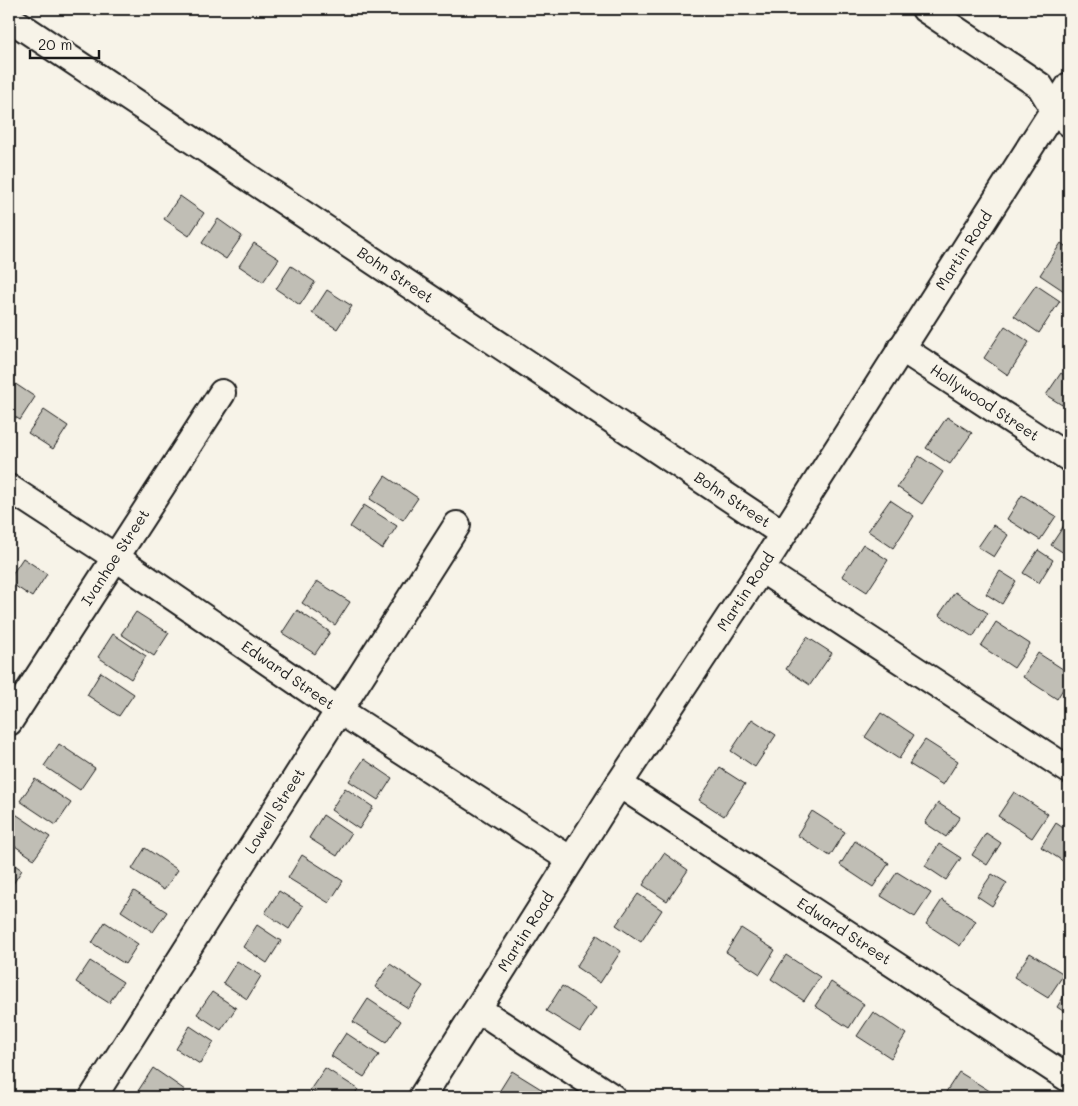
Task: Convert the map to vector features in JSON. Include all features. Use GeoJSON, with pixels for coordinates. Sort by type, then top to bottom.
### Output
{"type":"FeatureCollection","features":[{"type":"Feature","properties":{"kind":"street"},"geometry":{"type":"LineString","coordinates":[[925,9],[1040,86],[1062,116]]}},
{"type":"Feature","properties":{"kind":"street","name":"Bohn Street"},"geometry":{"type":"LineString","coordinates":[[9,18],[782,533]]}},
{"type":"Feature","properties":{"kind":"street","name":"Martin Road"},"geometry":{"type":"LineString","coordinates":[[422,1097],[619,784],[901,348],[1062,116],[1069,86]]}},
{"type":"Feature","properties":{"kind":"street","name":"Hollywood Street"},"geometry":{"type":"LineString","coordinates":[[901,348],[1069,458]]}},
{"type":"Feature","properties":{"kind":"street","name":"Ivanhoe Street"},"geometry":{"type":"LineString","coordinates":[[9,722],[222,393]]}},
{"type":"Feature","properties":{"kind":"street","name":"Edward Street"},"geometry":{"type":"LineString","coordinates":[[9,488],[115,557],[340,711],[571,860]]}},
{"type":"Feature","properties":{"kind":"street","name":"Lowell Street"},"geometry":{"type":"LineString","coordinates":[[93,1097],[457,525]]}},
{"type":"Feature","properties":{"kind":"street"},"geometry":{"type":"LineString","coordinates":[[760,568],[1069,770]]}},
{"type":"Feature","properties":{"kind":"street","name":"Edward Street"},"geometry":{"type":"LineString","coordinates":[[619,784],[1069,1079]]}},
{"type":"Feature","properties":{"kind":"street"},"geometry":{"type":"LineString","coordinates":[[478,1009],[612,1097]]}},
{"type":"Feature","properties":{"kind":"building"},"geometry":{"type":"Polygon","coordinates":[[[180,196],[204,213],[189,236],[164,219],[180,196]]]}},
{"type":"Feature","properties":{"kind":"building"},"geometry":{"type":"Polygon","coordinates":[[[218,219],[242,236],[226,259],[202,243],[218,219]]]}},
{"type":"Feature","properties":{"kind":"building"},"geometry":{"type":"Polygon","coordinates":[[[1069,224],[1069,234],[1065,231],[1069,224]]]}},
{"type":"Feature","properties":{"kind":"building"},"geometry":{"type":"Polygon","coordinates":[[[254,243],[279,259],[263,282],[239,266],[254,243]]]}},
{"type":"Feature","properties":{"kind":"building"},"geometry":{"type":"Polygon","coordinates":[[[1061,243],[1069,249],[1069,284],[1064,291],[1040,275],[1061,243]]]}},
{"type":"Feature","properties":{"kind":"building"},"geometry":{"type":"Polygon","coordinates":[[[291,266],[315,282],[300,305],[276,289],[291,266]]]}},
{"type":"Feature","properties":{"kind":"building"},"geometry":{"type":"Polygon","coordinates":[[[1036,285],[1060,301],[1039,333],[1014,316],[1036,285]]]}},
{"type":"Feature","properties":{"kind":"building"},"geometry":{"type":"Polygon","coordinates":[[[327,290],[352,306],[337,329],[312,313],[327,290]]]}},
{"type":"Feature","properties":{"kind":"building"},"geometry":{"type":"Polygon","coordinates":[[[1005,326],[1029,342],[1008,375],[984,358],[1005,326]]]}},
{"type":"Feature","properties":{"kind":"building"},"geometry":{"type":"Polygon","coordinates":[[[1061,373],[1069,379],[1069,394],[1062,405],[1046,395],[1061,373]]]}},
{"type":"Feature","properties":{"kind":"building"},"geometry":{"type":"Polygon","coordinates":[[[11,381],[35,397],[20,420],[9,413],[9,384],[11,381]]]}},
{"type":"Feature","properties":{"kind":"building"},"geometry":{"type":"Polygon","coordinates":[[[44,410],[68,426],[53,449],[28,433],[44,410]]]}},
{"type":"Feature","properties":{"kind":"building"},"geometry":{"type":"Polygon","coordinates":[[[947,417],[972,433],[950,464],[926,448],[947,417]]]}},
{"type":"Feature","properties":{"kind":"building"},"geometry":{"type":"Polygon","coordinates":[[[919,456],[943,472],[922,504],[897,487],[919,456]]]}},
{"type":"Feature","properties":{"kind":"building"},"geometry":{"type":"Polygon","coordinates":[[[385,476],[418,498],[403,520],[370,499],[385,476]]]}},
{"type":"Feature","properties":{"kind":"building"},"geometry":{"type":"Polygon","coordinates":[[[1022,495],[1056,516],[1040,540],[1007,519],[1022,495]]]}},
{"type":"Feature","properties":{"kind":"building"},"geometry":{"type":"Polygon","coordinates":[[[890,500],[914,516],[893,548],[868,531],[890,500]]]}},
{"type":"Feature","properties":{"kind":"building"},"geometry":{"type":"Polygon","coordinates":[[[364,505],[397,526],[382,549],[350,527],[364,505]]]}},
{"type":"Feature","properties":{"kind":"building"},"geometry":{"type":"Polygon","coordinates":[[[1067,521],[1069,523],[1069,556],[1051,545],[1067,521]]]}},
{"type":"Feature","properties":{"kind":"building"},"geometry":{"type":"Polygon","coordinates":[[[993,525],[1008,535],[994,557],[978,547],[993,525]]]}},
{"type":"Feature","properties":{"kind":"building"},"geometry":{"type":"Polygon","coordinates":[[[863,544],[888,560],[867,592],[842,576],[863,544]]]}},
{"type":"Feature","properties":{"kind":"building"},"geometry":{"type":"Polygon","coordinates":[[[1038,550],[1053,560],[1039,583],[1023,573],[1038,550]]]}},
{"type":"Feature","properties":{"kind":"building"},"geometry":{"type":"Polygon","coordinates":[[[23,558],[47,574],[32,597],[9,582],[9,579],[23,558]]]}},
{"type":"Feature","properties":{"kind":"building"},"geometry":{"type":"Polygon","coordinates":[[[1000,571],[1016,581],[1002,604],[986,594],[1000,571]]]}},
{"type":"Feature","properties":{"kind":"building"},"geometry":{"type":"Polygon","coordinates":[[[317,581],[350,602],[335,625],[302,603],[317,581]]]}},
{"type":"Feature","properties":{"kind":"building"},"geometry":{"type":"Polygon","coordinates":[[[955,592],[988,613],[973,637],[939,615],[955,592]]]}},
{"type":"Feature","properties":{"kind":"building"},"geometry":{"type":"Polygon","coordinates":[[[297,610],[330,632],[315,654],[282,633],[297,610]]]}},
{"type":"Feature","properties":{"kind":"building"},"geometry":{"type":"Polygon","coordinates":[[[136,612],[169,633],[154,656],[121,634],[136,612]]]}},
{"type":"Feature","properties":{"kind":"building"},"geometry":{"type":"Polygon","coordinates":[[[996,622],[1030,644],[1014,668],[981,646],[996,622]]]}},
{"type":"Feature","properties":{"kind":"building"},"geometry":{"type":"Polygon","coordinates":[[[113,634],[146,656],[131,679],[98,657],[113,634]]]}},
{"type":"Feature","properties":{"kind":"building"},"geometry":{"type":"Polygon","coordinates":[[[807,637],[832,653],[810,685],[786,669],[807,637]]]}},
{"type":"Feature","properties":{"kind":"building"},"geometry":{"type":"Polygon","coordinates":[[[1038,653],[1069,673],[1069,679],[1057,699],[1023,677],[1038,653]]]}},
{"type":"Feature","properties":{"kind":"building"},"geometry":{"type":"Polygon","coordinates":[[[101,672],[134,694],[119,716],[87,695],[101,672]]]}},
{"type":"Feature","properties":{"kind":"building"},"geometry":{"type":"Polygon","coordinates":[[[881,713],[914,735],[899,759],[865,737],[881,713]]]}},
{"type":"Feature","properties":{"kind":"building"},"geometry":{"type":"Polygon","coordinates":[[[752,719],[776,735],[755,767],[731,751],[752,719]]]}},
{"type":"Feature","properties":{"kind":"building"},"geometry":{"type":"Polygon","coordinates":[[[925,740],[958,761],[943,785],[909,764],[925,740]]]}},
{"type":"Feature","properties":{"kind":"building"},"geometry":{"type":"Polygon","coordinates":[[[59,744],[95,768],[80,790],[44,766],[59,744]]]}},
{"type":"Feature","properties":{"kind":"building"},"geometry":{"type":"Polygon","coordinates":[[[364,759],[392,778],[378,800],[349,781],[364,759]]]}},
{"type":"Feature","properties":{"kind":"building"},"geometry":{"type":"Polygon","coordinates":[[[720,768],[745,784],[724,816],[699,800],[720,768]]]}},
{"type":"Feature","properties":{"kind":"building"},"geometry":{"type":"Polygon","coordinates":[[[35,779],[71,803],[56,825],[20,801],[35,779]]]}},
{"type":"Feature","properties":{"kind":"building"},"geometry":{"type":"Polygon","coordinates":[[[345,788],[373,807],[359,829],[331,810],[345,788]]]}},
{"type":"Feature","properties":{"kind":"building"},"geometry":{"type":"Polygon","coordinates":[[[1014,792],[1048,814],[1032,838],[998,816],[1014,792]]]}},
{"type":"Feature","properties":{"kind":"building"},"geometry":{"type":"Polygon","coordinates":[[[938,803],[960,817],[946,837],[925,823],[938,803]]]}},
{"type":"Feature","properties":{"kind":"building"},"geometry":{"type":"Polygon","coordinates":[[[812,811],[845,832],[830,856],[797,835],[812,811]]]}},
{"type":"Feature","properties":{"kind":"building"},"geometry":{"type":"Polygon","coordinates":[[[14,813],[50,837],[34,859],[9,842],[9,821],[14,813]]]}},
{"type":"Feature","properties":{"kind":"building"},"geometry":{"type":"Polygon","coordinates":[[[323,815],[351,834],[337,856],[309,838],[323,815]]]}},
{"type":"Feature","properties":{"kind":"building"},"geometry":{"type":"Polygon","coordinates":[[[1056,823],[1069,832],[1069,865],[1041,847],[1056,823]]]}},
{"type":"Feature","properties":{"kind":"building"},"geometry":{"type":"Polygon","coordinates":[[[986,833],[1001,843],[987,865],[972,855],[986,833]]]}},
{"type":"Feature","properties":{"kind":"building"},"geometry":{"type":"Polygon","coordinates":[[[855,841],[889,863],[873,887],[840,865],[855,841]]]}},
{"type":"Feature","properties":{"kind":"building"},"geometry":{"type":"Polygon","coordinates":[[[939,844],[961,858],[946,880],[925,866],[939,844]]]}},
{"type":"Feature","properties":{"kind":"building"},"geometry":{"type":"Polygon","coordinates":[[[145,848],[178,870],[164,890],[132,869],[145,848]]]}},
{"type":"Feature","properties":{"kind":"building"},"geometry":{"type":"Polygon","coordinates":[[[664,853],[688,870],[667,901],[643,885],[664,853]]]}},
{"type":"Feature","properties":{"kind":"building"},"geometry":{"type":"Polygon","coordinates":[[[302,855],[343,881],[329,903],[288,878],[302,855]]]}},
{"type":"Feature","properties":{"kind":"building"},"geometry":{"type":"Polygon","coordinates":[[[9,861],[22,870],[9,890],[9,861]]]}},
{"type":"Feature","properties":{"kind":"building"},"geometry":{"type":"Polygon","coordinates":[[[897,872],[931,893],[915,917],[881,896],[897,872]]]}},
{"type":"Feature","properties":{"kind":"building"},"geometry":{"type":"Polygon","coordinates":[[[992,874],[1007,883],[992,906],[977,896],[992,874]]]}},
{"type":"Feature","properties":{"kind":"building"},"geometry":{"type":"Polygon","coordinates":[[[134,891],[167,912],[153,932],[121,911],[134,891]]]}},
{"type":"Feature","properties":{"kind":"building"},"geometry":{"type":"Polygon","coordinates":[[[279,891],[303,906],[289,929],[265,913],[279,891]]]}},
{"type":"Feature","properties":{"kind":"building"},"geometry":{"type":"Polygon","coordinates":[[[638,894],[662,910],[641,942],[616,925],[638,894]]]}},
{"type":"Feature","properties":{"kind":"building"},"geometry":{"type":"Polygon","coordinates":[[[942,900],[976,921],[960,946],[926,924],[942,900]]]}},
{"type":"Feature","properties":{"kind":"building"},"geometry":{"type":"Polygon","coordinates":[[[105,922],[138,944],[125,964],[92,943],[105,922]]]}},
{"type":"Feature","properties":{"kind":"building"},"geometry":{"type":"Polygon","coordinates":[[[257,925],[281,941],[267,963],[243,947],[257,925]]]}},
{"type":"Feature","properties":{"kind":"building"},"geometry":{"type":"Polygon","coordinates":[[[741,928],[775,950],[760,974],[726,952],[741,928]]]}},
{"type":"Feature","properties":{"kind":"building"},"geometry":{"type":"Polygon","coordinates":[[[597,935],[621,951],[600,983],[576,967],[597,935]]]}},
{"type":"Feature","properties":{"kind":"building"},"geometry":{"type":"Polygon","coordinates":[[[1069,945],[1069,958],[1063,954],[1069,945]]]}},
{"type":"Feature","properties":{"kind":"building"},"geometry":{"type":"Polygon","coordinates":[[[1030,953],[1064,974],[1048,998],[1014,977],[1030,953]]]}},
{"type":"Feature","properties":{"kind":"building"},"geometry":{"type":"Polygon","coordinates":[[[786,955],[820,977],[804,1001],[771,979],[786,955]]]}},
{"type":"Feature","properties":{"kind":"building"},"geometry":{"type":"Polygon","coordinates":[[[90,961],[123,982],[109,1003],[76,982],[90,961]]]}},
{"type":"Feature","properties":{"kind":"building"},"geometry":{"type":"Polygon","coordinates":[[[237,961],[261,976],[247,999],[223,983],[237,961]]]}},
{"type":"Feature","properties":{"kind":"building"},"geometry":{"type":"Polygon","coordinates":[[[390,964],[423,986],[408,1008],[375,987],[390,964]]]}},
{"type":"Feature","properties":{"kind":"building"},"geometry":{"type":"Polygon","coordinates":[[[831,982],[864,1004],[849,1028],[815,1006],[831,982]]]}},
{"type":"Feature","properties":{"kind":"building"},"geometry":{"type":"Polygon","coordinates":[[[562,986],[596,1008],[580,1032],[546,1011],[562,986]]]}},
{"type":"Feature","properties":{"kind":"building"},"geometry":{"type":"Polygon","coordinates":[[[1069,988],[1069,1015],[1057,1007],[1069,988]]]}},
{"type":"Feature","properties":{"kind":"building"},"geometry":{"type":"Polygon","coordinates":[[[212,992],[236,1008],[221,1030],[197,1014],[212,992]]]}},
{"type":"Feature","properties":{"kind":"building"},"geometry":{"type":"Polygon","coordinates":[[[368,999],[401,1021],[386,1043],[353,1022],[368,999]]]}},
{"type":"Feature","properties":{"kind":"building"},"geometry":{"type":"Polygon","coordinates":[[[873,1012],[906,1034],[891,1058],[857,1036],[873,1012]]]}},
{"type":"Feature","properties":{"kind":"building"},"geometry":{"type":"Polygon","coordinates":[[[190,1026],[214,1042],[200,1064],[176,1049],[190,1026]]]}},
{"type":"Feature","properties":{"kind":"building"},"geometry":{"type":"Polygon","coordinates":[[[346,1033],[379,1055],[364,1077],[331,1056],[346,1033]]]}},
{"type":"Feature","properties":{"kind":"building"},"geometry":{"type":"Polygon","coordinates":[[[153,1068],[185,1090],[180,1097],[147,1097],[138,1091],[153,1068]]]}},
{"type":"Feature","properties":{"kind":"building"},"geometry":{"type":"Polygon","coordinates":[[[325,1068],[358,1089],[353,1097],[321,1097],[310,1090],[325,1068]]]}},
{"type":"Feature","properties":{"kind":"building"},"geometry":{"type":"Polygon","coordinates":[[[512,1071],[546,1092],[543,1097],[501,1097],[497,1095],[512,1071]]]}},
{"type":"Feature","properties":{"kind":"building"},"geometry":{"type":"Polygon","coordinates":[[[959,1072],[993,1093],[990,1097],[947,1097],[944,1095],[959,1072]]]}}]}
